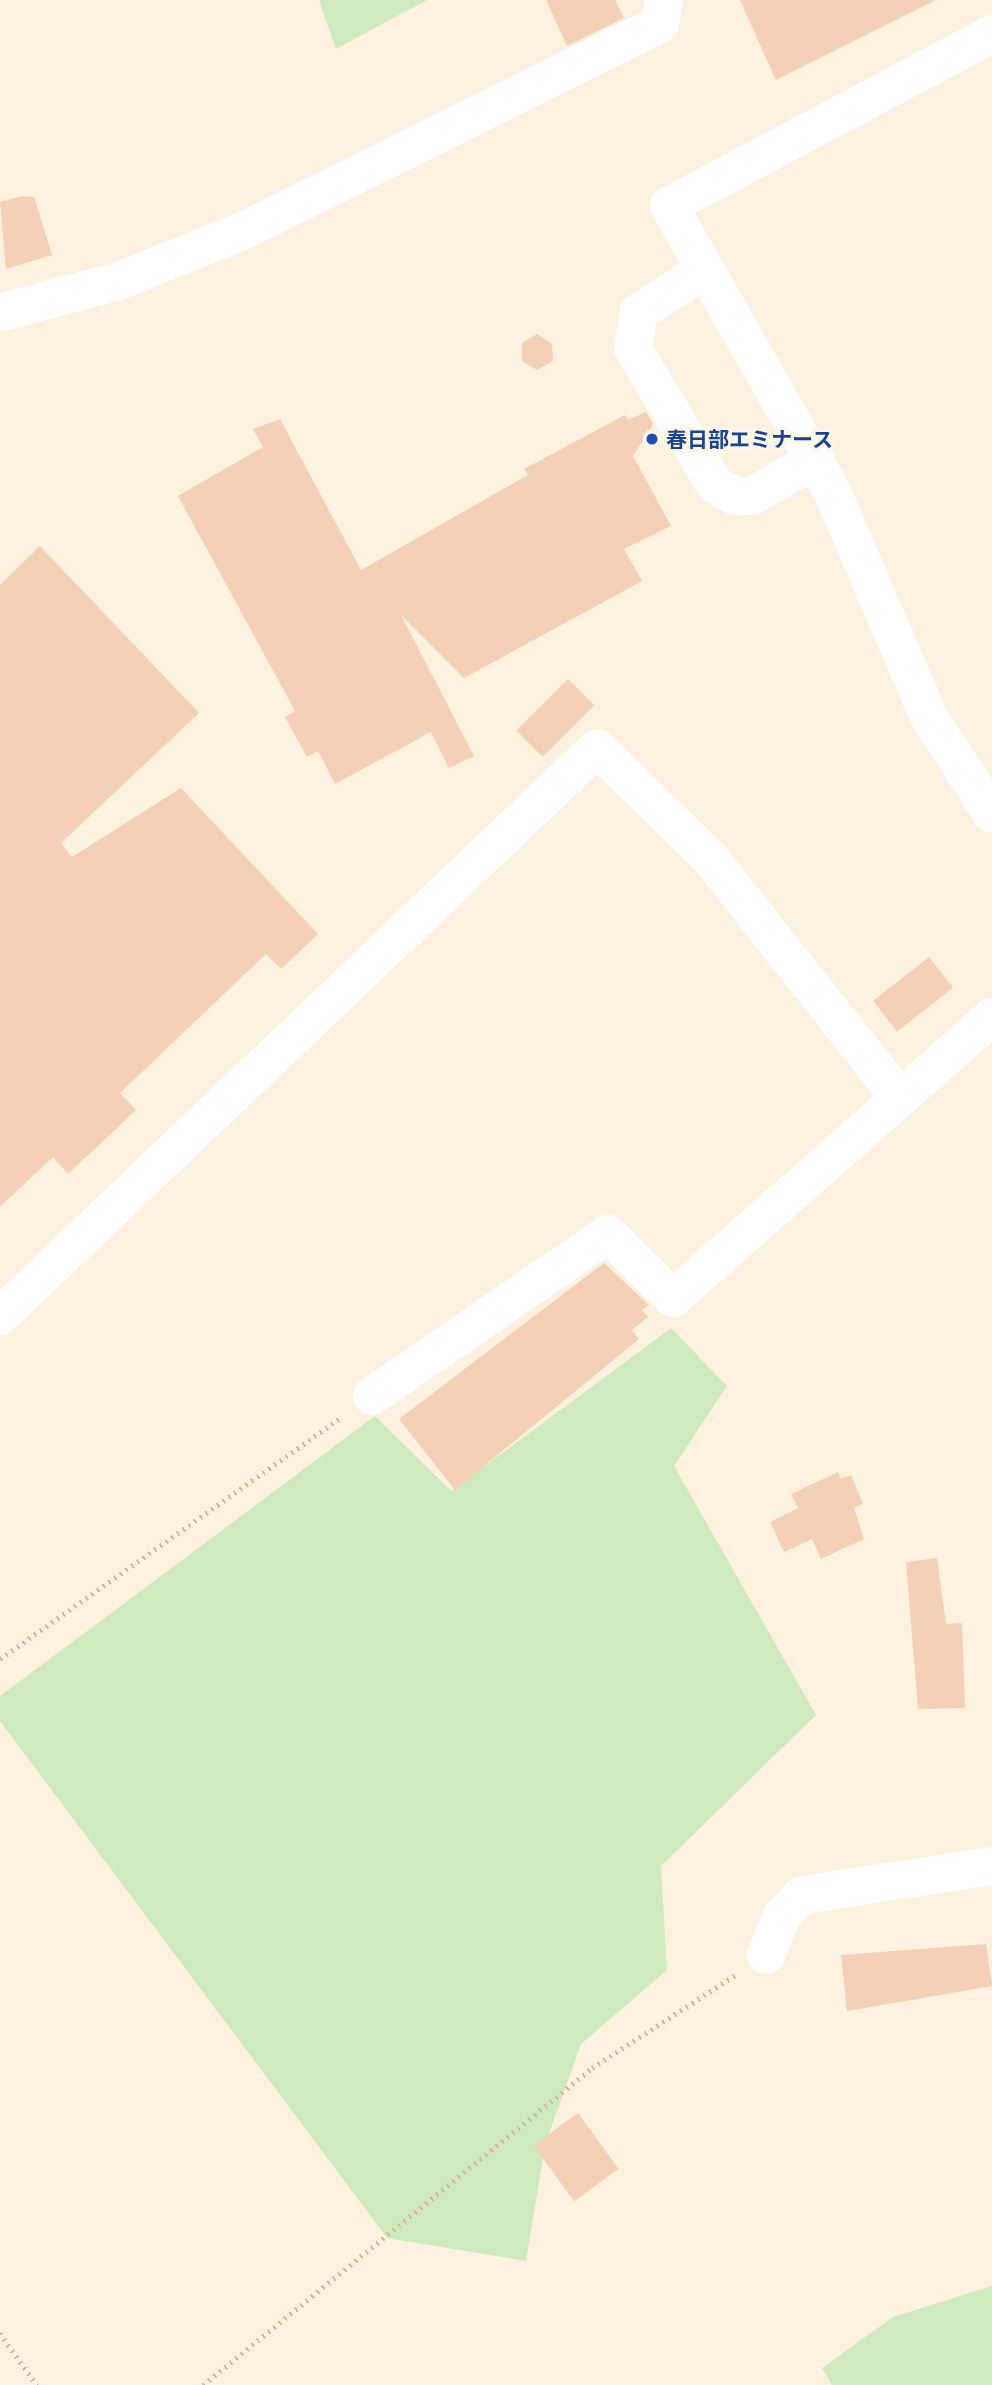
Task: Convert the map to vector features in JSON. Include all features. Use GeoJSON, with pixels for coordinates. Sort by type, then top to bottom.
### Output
{"type":"FeatureCollection","features":[{"type":"Feature","properties":{"kind":"street"},"geometry":{"type":"LineString","coordinates":[[0,313],[119,281],[247,229],[660,24],[663,0]]}},
{"type":"Feature","properties":{"kind":"street"},"geometry":{"type":"LineString","coordinates":[[992,34],[669,206],[816,459],[930,719],[992,814]]}},
{"type":"Feature","properties":{"kind":"street"},"geometry":{"type":"LineString","coordinates":[[706,269],[639,312],[633,349],[715,485],[734,496],[752,496],[816,459]]}},
{"type":"Feature","properties":{"kind":"street"},"geometry":{"type":"LineString","coordinates":[[0,1316],[597,748],[710,858],[899,1097]]}},
{"type":"Feature","properties":{"kind":"street"},"geometry":{"type":"LineString","coordinates":[[372,1396],[608,1234],[673,1298],[992,1017]]}},
{"type":"Feature","properties":{"kind":"street"},"geometry":{"type":"LineString","coordinates":[[765,1955],[782,1916],[802,1895],[992,1866]]}},
{"type":"Feature","properties":{"kind":"path"},"geometry":{"type":"LineString","coordinates":[[0,1659],[372,1396]]}},
{"type":"Feature","properties":{"kind":"path"},"geometry":{"type":"LineString","coordinates":[[203,2385],[592,2068],[765,1955]]}},
{"type":"Feature","properties":{"kind":"path"},"geometry":{"type":"LineString","coordinates":[[0,2333],[37,2385]]}},
{"type":"Feature","properties":{"kind":"green space"},"geometry":{"type":"Polygon","coordinates":[[[319,0],[427,0],[336,49],[319,0]]]}},
{"type":"Feature","properties":{"kind":"green space"},"geometry":{"type":"Polygon","coordinates":[[[671,1328],[727,1386],[674,1466],[816,1715],[661,1866],[667,1970],[581,2044],[545,2145],[526,2261],[387,2238],[0,1721],[0,1696],[375,1416],[451,1491],[671,1328]]]}},
{"type":"Feature","properties":{"kind":"green space"},"geometry":{"type":"Polygon","coordinates":[[[992,2286],[992,2385],[832,2385],[822,2368],[893,2317],[992,2286]]]}},
{"type":"Feature","properties":{"kind":"building"},"geometry":{"type":"Polygon","coordinates":[[[546,0],[615,0],[624,18],[567,46],[546,0]]]}},
{"type":"Feature","properties":{"kind":"building"},"geometry":{"type":"Polygon","coordinates":[[[740,0],[936,0],[776,80],[740,0]]]}},
{"type":"Feature","properties":{"kind":"building"},"geometry":{"type":"Polygon","coordinates":[[[22,196],[34,197],[52,255],[6,269],[0,202],[22,196]]]}},
{"type":"Feature","properties":{"kind":"building"},"geometry":{"type":"Polygon","coordinates":[[[537,334],[552,344],[553,361],[537,370],[522,361],[522,343],[537,334]]]}},
{"type":"Feature","properties":{"kind":"building"},"geometry":{"type":"Polygon","coordinates":[[[646,412],[653,424],[633,456],[671,526],[624,549],[642,581],[464,678],[401,615],[474,756],[449,768],[431,732],[335,784],[318,751],[307,757],[285,717],[295,711],[178,496],[263,447],[253,429],[280,419],[361,570],[528,475],[524,469],[625,415],[628,420],[646,412]]]}},
{"type":"Feature","properties":{"kind":"building"},"geometry":{"type":"Polygon","coordinates":[[[40,546],[199,713],[61,843],[72,857],[181,788],[318,934],[281,969],[266,954],[120,1093],[136,1110],[68,1174],[53,1157],[0,1207],[0,585],[40,546]]]}},
{"type":"Feature","properties":{"kind":"building"},"geometry":{"type":"Polygon","coordinates":[[[568,679],[594,705],[543,757],[516,731],[568,679]]]}},
{"type":"Feature","properties":{"kind":"building"},"geometry":{"type":"Polygon","coordinates":[[[929,957],[953,988],[897,1031],[873,1001],[929,957]]]}},
{"type":"Feature","properties":{"kind":"building"},"geometry":{"type":"Polygon","coordinates":[[[604,1263],[649,1305],[642,1310],[648,1317],[632,1330],[639,1339],[455,1490],[399,1419],[604,1263]]]}},
{"type":"Feature","properties":{"kind":"building"},"geometry":{"type":"Polygon","coordinates":[[[838,1472],[841,1479],[851,1475],[863,1504],[854,1508],[864,1539],[821,1559],[812,1539],[784,1552],[770,1522],[798,1508],[791,1494],[838,1472]]]}},
{"type":"Feature","properties":{"kind":"building"},"geometry":{"type":"Polygon","coordinates":[[[937,1558],[946,1624],[962,1623],[965,1708],[918,1709],[906,1562],[937,1558]]]}},
{"type":"Feature","properties":{"kind":"building"},"geometry":{"type":"Polygon","coordinates":[[[986,1944],[992,1986],[847,2011],[841,1955],[986,1944]]]}},
{"type":"Feature","properties":{"kind":"building"},"geometry":{"type":"Polygon","coordinates":[[[578,2113],[619,2169],[574,2201],[534,2145],[578,2113]]]}},
{"type":"Feature","properties":{"kind":"place","name":"春日部エミナース"},"geometry":{"type":"Point","coordinates":[652,439]}}]}
